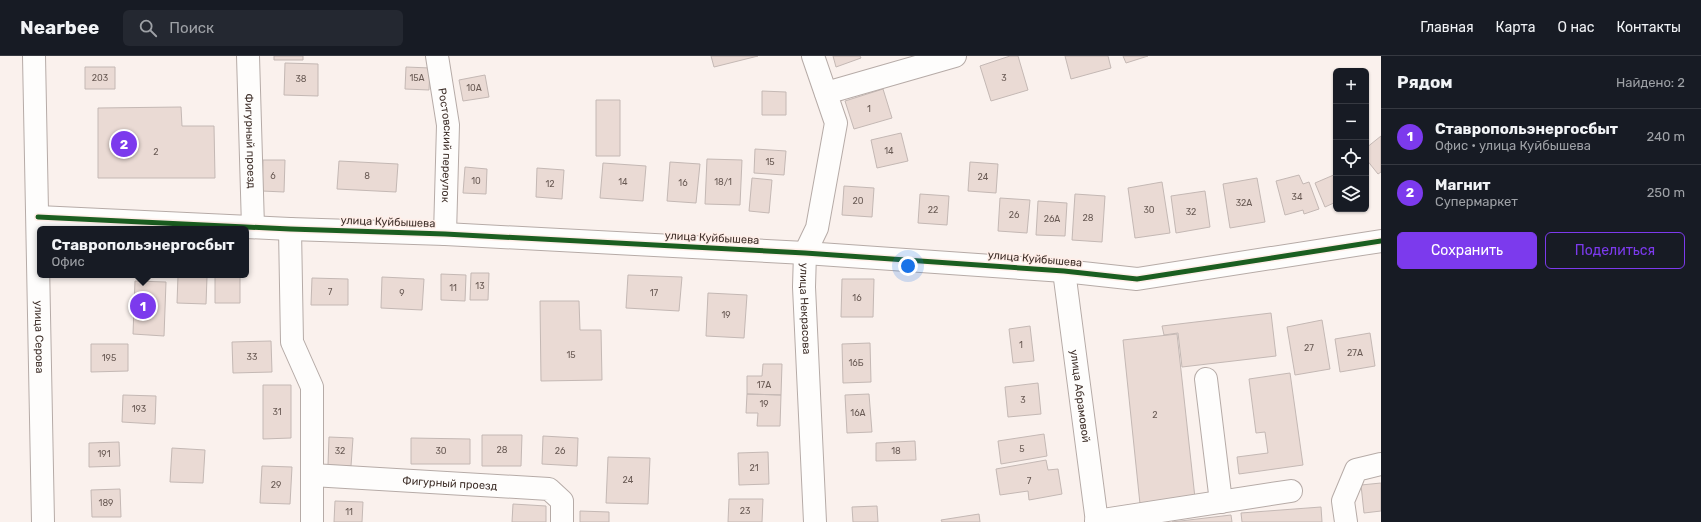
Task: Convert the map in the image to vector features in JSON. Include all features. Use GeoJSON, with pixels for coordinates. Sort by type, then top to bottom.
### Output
{"type":"FeatureCollection","features":[{"type":"Feature","properties":{"kind":"street","name":"улица Серова"},"geometry":{"type":"LineString","coordinates":[[34,56],[38,226]]}},
{"type":"Feature","properties":{"kind":"street","name":"Фигурный проезд"},"geometry":{"type":"LineString","coordinates":[[248,56],[253,227]]}},
{"type":"Feature","properties":{"kind":"street","name":"Ростовский переулок"},"geometry":{"type":"LineString","coordinates":[[437,56],[448,125],[445,234]]}},
{"type":"Feature","properties":{"kind":"street","name":"улица Некрасова"},"geometry":{"type":"LineString","coordinates":[[813,56],[836,123],[817,228],[805,253],[804,287],[815,522]]}},
{"type":"Feature","properties":{"kind":"street"},"geometry":{"type":"LineString","coordinates":[[826,93],[954,56]]}},
{"type":"Feature","properties":{"kind":"street","name":"улица Куйбышева"},"geometry":{"type":"LineString","coordinates":[[38,217],[232,226]]}},
{"type":"Feature","properties":{"kind":"street","name":"улица Куйбышева"},"geometry":{"type":"LineString","coordinates":[[249,227],[445,234],[805,253],[1064,271],[1137,279],[1381,241]]}},
{"type":"Feature","properties":{"kind":"street"},"geometry":{"type":"LineString","coordinates":[[290,229],[292,342],[312,387],[312,522]]}},
{"type":"Feature","properties":{"kind":"street","name":"улица Абрамовой"},"geometry":{"type":"LineString","coordinates":[[1064,271],[1096,522]]}},
{"type":"Feature","properties":{"kind":"street","name":"улица Серова"},"geometry":{"type":"LineString","coordinates":[[39,278],[43,522]]}},
{"type":"Feature","properties":{"kind":"street"},"geometry":{"type":"LineString","coordinates":[[1206,379],[1221,502]]}},
{"type":"Feature","properties":{"kind":"street"},"geometry":{"type":"LineString","coordinates":[[1346,522],[1344,501],[1356,470],[1381,464]]}},
{"type":"Feature","properties":{"kind":"street","name":"Фигурный проезд"},"geometry":{"type":"LineString","coordinates":[[312,475],[549,489],[562,501],[562,522]]}},
{"type":"Feature","properties":{"kind":"street"},"geometry":{"type":"LineString","coordinates":[[1096,522],[1291,491]]}},
{"type":"Feature","properties":{"kind":"building"},"geometry":{"type":"Polygon","coordinates":[[[274,56],[303,56],[303,60],[274,60],[274,56]]]}},
{"type":"Feature","properties":{"kind":"building"},"geometry":{"type":"Polygon","coordinates":[[[711,56],[758,56],[714,67],[711,56]]]}},
{"type":"Feature","properties":{"kind":"building"},"geometry":{"type":"Polygon","coordinates":[[[833,56],[860,56],[861,58],[836,67],[833,56]]]}},
{"type":"Feature","properties":{"kind":"building"},"geometry":{"type":"Polygon","coordinates":[[[1010,56],[1018,56],[1028,90],[991,101],[980,66],[1010,56]]]}},
{"type":"Feature","properties":{"kind":"building"},"geometry":{"type":"Polygon","coordinates":[[[1065,56],[1108,56],[1111,68],[1071,79],[1065,56]]]}},
{"type":"Feature","properties":{"kind":"building"},"geometry":{"type":"Polygon","coordinates":[[[1123,56],[1148,56],[1126,63],[1123,56]]]}},
{"type":"Feature","properties":{"kind":"building"},"geometry":{"type":"Polygon","coordinates":[[[285,63],[318,64],[318,96],[284,95],[285,63]]]}},
{"type":"Feature","properties":{"kind":"building"},"geometry":{"type":"Polygon","coordinates":[[[85,67],[115,67],[115,89],[85,89],[85,67]]]}},
{"type":"Feature","properties":{"kind":"building"},"geometry":{"type":"Polygon","coordinates":[[[406,67],[430,68],[429,90],[405,89],[406,67]]]}},
{"type":"Feature","properties":{"kind":"building"},"geometry":{"type":"Polygon","coordinates":[[[485,75],[489,97],[463,101],[459,80],[485,75]]]}},
{"type":"Feature","properties":{"kind":"building"},"geometry":{"type":"Polygon","coordinates":[[[883,89],[892,118],[854,129],[845,101],[883,89]]]}},
{"type":"Feature","properties":{"kind":"building"},"geometry":{"type":"Polygon","coordinates":[[[762,91],[786,92],[786,115],[762,115],[762,91]]]}},
{"type":"Feature","properties":{"kind":"building"},"geometry":{"type":"Polygon","coordinates":[[[596,100],[620,100],[620,156],[596,156],[596,100]]]}},
{"type":"Feature","properties":{"kind":"building"},"geometry":{"type":"Polygon","coordinates":[[[181,107],[182,126],[214,126],[215,178],[98,178],[98,108],[181,107]]]}},
{"type":"Feature","properties":{"kind":"building"},"geometry":{"type":"Polygon","coordinates":[[[901,133],[908,161],[877,168],[871,140],[901,133]]]}},
{"type":"Feature","properties":{"kind":"building"},"geometry":{"type":"Polygon","coordinates":[[[1381,136],[1381,172],[1378,174],[1369,163],[1369,146],[1381,136]]]}},
{"type":"Feature","properties":{"kind":"building"},"geometry":{"type":"Polygon","coordinates":[[[755,149],[786,151],[784,175],[754,173],[755,149]]]}},
{"type":"Feature","properties":{"kind":"building"},"geometry":{"type":"Polygon","coordinates":[[[707,159],[742,160],[740,205],[705,204],[707,159]]]}},
{"type":"Feature","properties":{"kind":"building"},"geometry":{"type":"Polygon","coordinates":[[[263,160],[285,160],[284,192],[262,191],[263,160]]]}},
{"type":"Feature","properties":{"kind":"building"},"geometry":{"type":"Polygon","coordinates":[[[339,161],[398,164],[396,192],[337,189],[339,161]]]}},
{"type":"Feature","properties":{"kind":"building"},"geometry":{"type":"Polygon","coordinates":[[[670,162],[700,164],[696,203],[667,201],[670,162]]]}},
{"type":"Feature","properties":{"kind":"building"},"geometry":{"type":"Polygon","coordinates":[[[970,162],[998,164],[996,193],[968,191],[970,162]]]}},
{"type":"Feature","properties":{"kind":"building"},"geometry":{"type":"Polygon","coordinates":[[[603,163],[646,166],[643,201],[600,198],[603,163]]]}},
{"type":"Feature","properties":{"kind":"building"},"geometry":{"type":"Polygon","coordinates":[[[465,167],[487,169],[486,194],[463,193],[465,167]]]}},
{"type":"Feature","properties":{"kind":"building"},"geometry":{"type":"Polygon","coordinates":[[[537,168],[564,170],[562,199],[536,197],[537,168]]]}},
{"type":"Feature","properties":{"kind":"building"},"geometry":{"type":"Polygon","coordinates":[[[1299,175],[1303,184],[1309,182],[1319,209],[1304,214],[1303,210],[1285,215],[1276,181],[1299,175]]]}},
{"type":"Feature","properties":{"kind":"building"},"geometry":{"type":"Polygon","coordinates":[[[1333,175],[1333,203],[1325,207],[1315,183],[1333,175]]]}},
{"type":"Feature","properties":{"kind":"building"},"geometry":{"type":"Polygon","coordinates":[[[752,178],[772,180],[769,213],[749,211],[752,178]]]}},
{"type":"Feature","properties":{"kind":"building"},"geometry":{"type":"Polygon","coordinates":[[[1257,178],[1265,222],[1230,228],[1223,184],[1257,178]]]}},
{"type":"Feature","properties":{"kind":"building"},"geometry":{"type":"Polygon","coordinates":[[[1162,182],[1170,233],[1135,238],[1128,188],[1162,182]]]}},
{"type":"Feature","properties":{"kind":"building"},"geometry":{"type":"Polygon","coordinates":[[[844,186],[874,188],[872,217],[842,215],[844,186]]]}},
{"type":"Feature","properties":{"kind":"building"},"geometry":{"type":"Polygon","coordinates":[[[1205,191],[1210,227],[1176,233],[1171,196],[1205,191]]]}},
{"type":"Feature","properties":{"kind":"building"},"geometry":{"type":"Polygon","coordinates":[[[920,194],[949,196],[947,225],[918,223],[920,194]]]}},
{"type":"Feature","properties":{"kind":"building"},"geometry":{"type":"Polygon","coordinates":[[[1075,194],[1105,196],[1102,242],[1072,240],[1075,194]]]}},
{"type":"Feature","properties":{"kind":"building"},"geometry":{"type":"Polygon","coordinates":[[[1000,198],[1030,200],[1027,233],[998,231],[1000,198]]]}},
{"type":"Feature","properties":{"kind":"building"},"geometry":{"type":"Polygon","coordinates":[[[1038,201],[1067,203],[1065,236],[1036,235],[1038,201]]]}},
{"type":"Feature","properties":{"kind":"building"},"geometry":{"type":"Polygon","coordinates":[[[471,273],[489,273],[488,300],[470,300],[471,273]]]}},
{"type":"Feature","properties":{"kind":"building"},"geometry":{"type":"Polygon","coordinates":[[[441,274],[466,275],[465,301],[441,300],[441,274]]]}},
{"type":"Feature","properties":{"kind":"building"},"geometry":{"type":"Polygon","coordinates":[[[628,275],[682,277],[679,311],[626,308],[628,275]]]}},
{"type":"Feature","properties":{"kind":"building"},"geometry":{"type":"Polygon","coordinates":[[[382,277],[424,279],[422,310],[381,308],[382,277]]]}},
{"type":"Feature","properties":{"kind":"building"},"geometry":{"type":"Polygon","coordinates":[[[178,278],[207,278],[206,304],[177,303],[178,278]]]}},
{"type":"Feature","properties":{"kind":"building"},"geometry":{"type":"Polygon","coordinates":[[[215,278],[240,278],[240,303],[215,303],[215,278]]]}},
{"type":"Feature","properties":{"kind":"building"},"geometry":{"type":"Polygon","coordinates":[[[312,278],[348,279],[348,305],[311,305],[312,278]]]}},
{"type":"Feature","properties":{"kind":"building"},"geometry":{"type":"Polygon","coordinates":[[[842,279],[874,279],[873,317],[841,317],[842,279]]]}},
{"type":"Feature","properties":{"kind":"building"},"geometry":{"type":"Polygon","coordinates":[[[135,281],[166,282],[164,336],[133,334],[135,281]]]}},
{"type":"Feature","properties":{"kind":"building"},"geometry":{"type":"Polygon","coordinates":[[[708,293],[747,295],[744,338],[706,336],[708,293]]]}},
{"type":"Feature","properties":{"kind":"building"},"geometry":{"type":"Polygon","coordinates":[[[540,301],[579,301],[580,330],[601,330],[602,380],[541,381],[540,301]]]}},
{"type":"Feature","properties":{"kind":"building"},"geometry":{"type":"Polygon","coordinates":[[[1271,313],[1276,356],[1182,367],[1178,333],[1164,335],[1162,326],[1271,313]]]}},
{"type":"Feature","properties":{"kind":"building"},"geometry":{"type":"Polygon","coordinates":[[[1322,320],[1330,369],[1295,375],[1287,327],[1322,320]]]}},
{"type":"Feature","properties":{"kind":"building"},"geometry":{"type":"Polygon","coordinates":[[[1030,326],[1034,361],[1013,363],[1009,329],[1030,326]]]}},
{"type":"Feature","properties":{"kind":"building"},"geometry":{"type":"Polygon","coordinates":[[[1370,333],[1375,366],[1340,372],[1335,339],[1370,333]]]}},
{"type":"Feature","properties":{"kind":"building"},"geometry":{"type":"Polygon","coordinates":[[[1177,334],[1195,498],[1140,504],[1123,340],[1177,334]]]}},
{"type":"Feature","properties":{"kind":"building"},"geometry":{"type":"Polygon","coordinates":[[[271,341],[272,372],[233,373],[232,342],[271,341]]]}},
{"type":"Feature","properties":{"kind":"building"},"geometry":{"type":"Polygon","coordinates":[[[870,343],[871,382],[843,383],[842,344],[870,343]]]}},
{"type":"Feature","properties":{"kind":"building"},"geometry":{"type":"Polygon","coordinates":[[[91,344],[128,344],[128,371],[91,372],[91,344]]]}},
{"type":"Feature","properties":{"kind":"building"},"geometry":{"type":"Polygon","coordinates":[[[763,364],[782,364],[781,395],[747,394],[747,376],[762,376],[763,364]]]}},
{"type":"Feature","properties":{"kind":"building"},"geometry":{"type":"Polygon","coordinates":[[[1290,373],[1303,465],[1239,474],[1237,457],[1268,453],[1265,432],[1256,433],[1249,379],[1290,373]]]}},
{"type":"Feature","properties":{"kind":"building"},"geometry":{"type":"Polygon","coordinates":[[[1038,383],[1041,414],[1008,417],[1005,387],[1038,383]]]}},
{"type":"Feature","properties":{"kind":"building"},"geometry":{"type":"Polygon","coordinates":[[[263,385],[291,385],[291,438],[263,439],[263,385]]]}},
{"type":"Feature","properties":{"kind":"building"},"geometry":{"type":"Polygon","coordinates":[[[747,394],[781,395],[780,426],[757,426],[758,413],[746,413],[747,394]]]}},
{"type":"Feature","properties":{"kind":"building"},"geometry":{"type":"Polygon","coordinates":[[[869,394],[872,432],[847,433],[845,395],[869,394]]]}},
{"type":"Feature","properties":{"kind":"building"},"geometry":{"type":"Polygon","coordinates":[[[123,395],[156,396],[155,424],[122,422],[123,395]]]}},
{"type":"Feature","properties":{"kind":"building"},"geometry":{"type":"Polygon","coordinates":[[[1044,434],[1047,456],[1001,464],[998,441],[1044,434]]]}},
{"type":"Feature","properties":{"kind":"building"},"geometry":{"type":"Polygon","coordinates":[[[482,435],[522,435],[521,466],[482,466],[482,435]]]}},
{"type":"Feature","properties":{"kind":"building"},"geometry":{"type":"Polygon","coordinates":[[[543,436],[578,438],[577,466],[542,464],[543,436]]]}},
{"type":"Feature","properties":{"kind":"building"},"geometry":{"type":"Polygon","coordinates":[[[329,437],[353,438],[351,466],[328,465],[329,437]]]}},
{"type":"Feature","properties":{"kind":"building"},"geometry":{"type":"Polygon","coordinates":[[[411,438],[470,439],[470,464],[411,464],[411,438]]]}},
{"type":"Feature","properties":{"kind":"building"},"geometry":{"type":"Polygon","coordinates":[[[915,441],[916,460],[876,461],[876,443],[915,441]]]}},
{"type":"Feature","properties":{"kind":"building"},"geometry":{"type":"Polygon","coordinates":[[[119,442],[120,466],[89,467],[89,443],[119,442]]]}},
{"type":"Feature","properties":{"kind":"building"},"geometry":{"type":"Polygon","coordinates":[[[172,448],[205,450],[203,483],[170,482],[172,448]]]}},
{"type":"Feature","properties":{"kind":"building"},"geometry":{"type":"Polygon","coordinates":[[[768,452],[769,484],[739,485],[738,453],[768,452]]]}},
{"type":"Feature","properties":{"kind":"building"},"geometry":{"type":"Polygon","coordinates":[[[608,457],[650,458],[648,504],[606,503],[608,457]]]}},
{"type":"Feature","properties":{"kind":"building"},"geometry":{"type":"Polygon","coordinates":[[[1046,460],[1048,470],[1058,469],[1062,494],[1029,500],[1028,491],[1000,495],[996,469],[1046,460]]]}},
{"type":"Feature","properties":{"kind":"building"},"geometry":{"type":"Polygon","coordinates":[[[262,466],[292,467],[290,504],[260,503],[262,466]]]}},
{"type":"Feature","properties":{"kind":"building"},"geometry":{"type":"Polygon","coordinates":[[[1381,483],[1381,511],[1364,513],[1361,485],[1381,483]]]}},
{"type":"Feature","properties":{"kind":"building"},"geometry":{"type":"Polygon","coordinates":[[[120,489],[121,517],[92,517],[91,490],[120,489]]]}},
{"type":"Feature","properties":{"kind":"building"},"geometry":{"type":"Polygon","coordinates":[[[729,499],[763,499],[762,522],[728,522],[729,499]]]}},
{"type":"Feature","properties":{"kind":"building"},"geometry":{"type":"Polygon","coordinates":[[[335,501],[363,502],[362,522],[334,522],[335,501]]]}},
{"type":"Feature","properties":{"kind":"building"},"geometry":{"type":"Polygon","coordinates":[[[513,504],[546,506],[546,522],[512,522],[513,504]]]}},
{"type":"Feature","properties":{"kind":"building"},"geometry":{"type":"Polygon","coordinates":[[[877,506],[878,522],[853,522],[852,507],[877,506]]]}},
{"type":"Feature","properties":{"kind":"building"},"geometry":{"type":"Polygon","coordinates":[[[1321,507],[1322,522],[1242,522],[1241,513],[1321,507]]]}},
{"type":"Feature","properties":{"kind":"building"},"geometry":{"type":"Polygon","coordinates":[[[580,511],[609,512],[609,522],[580,522],[580,511]]]}},
{"type":"Feature","properties":{"kind":"building"},"geometry":{"type":"Polygon","coordinates":[[[979,514],[980,522],[942,522],[941,520],[979,514]]]}},
{"type":"Feature","properties":{"kind":"building"},"geometry":{"type":"Polygon","coordinates":[[[1231,515],[1232,522],[1172,522],[1231,515]]]}},
{"type":"Feature","properties":{"kind":"cycle path"},"geometry":{"type":"LineString","coordinates":[[38,217],[227,226]]}},
{"type":"Feature","properties":{"kind":"cycle path"},"geometry":{"type":"LineString","coordinates":[[249,227],[445,234],[805,253],[1064,271],[1137,279],[1381,241]]}},
{"type":"Feature","properties":{"kind":"place","name":"Магнит"},"geometry":{"type":"Point","coordinates":[124,144]}},
{"type":"Feature","properties":{"kind":"place","name":"Ставропольэнергосбыт"},"geometry":{"type":"Point","coordinates":[143,306]}}]}
